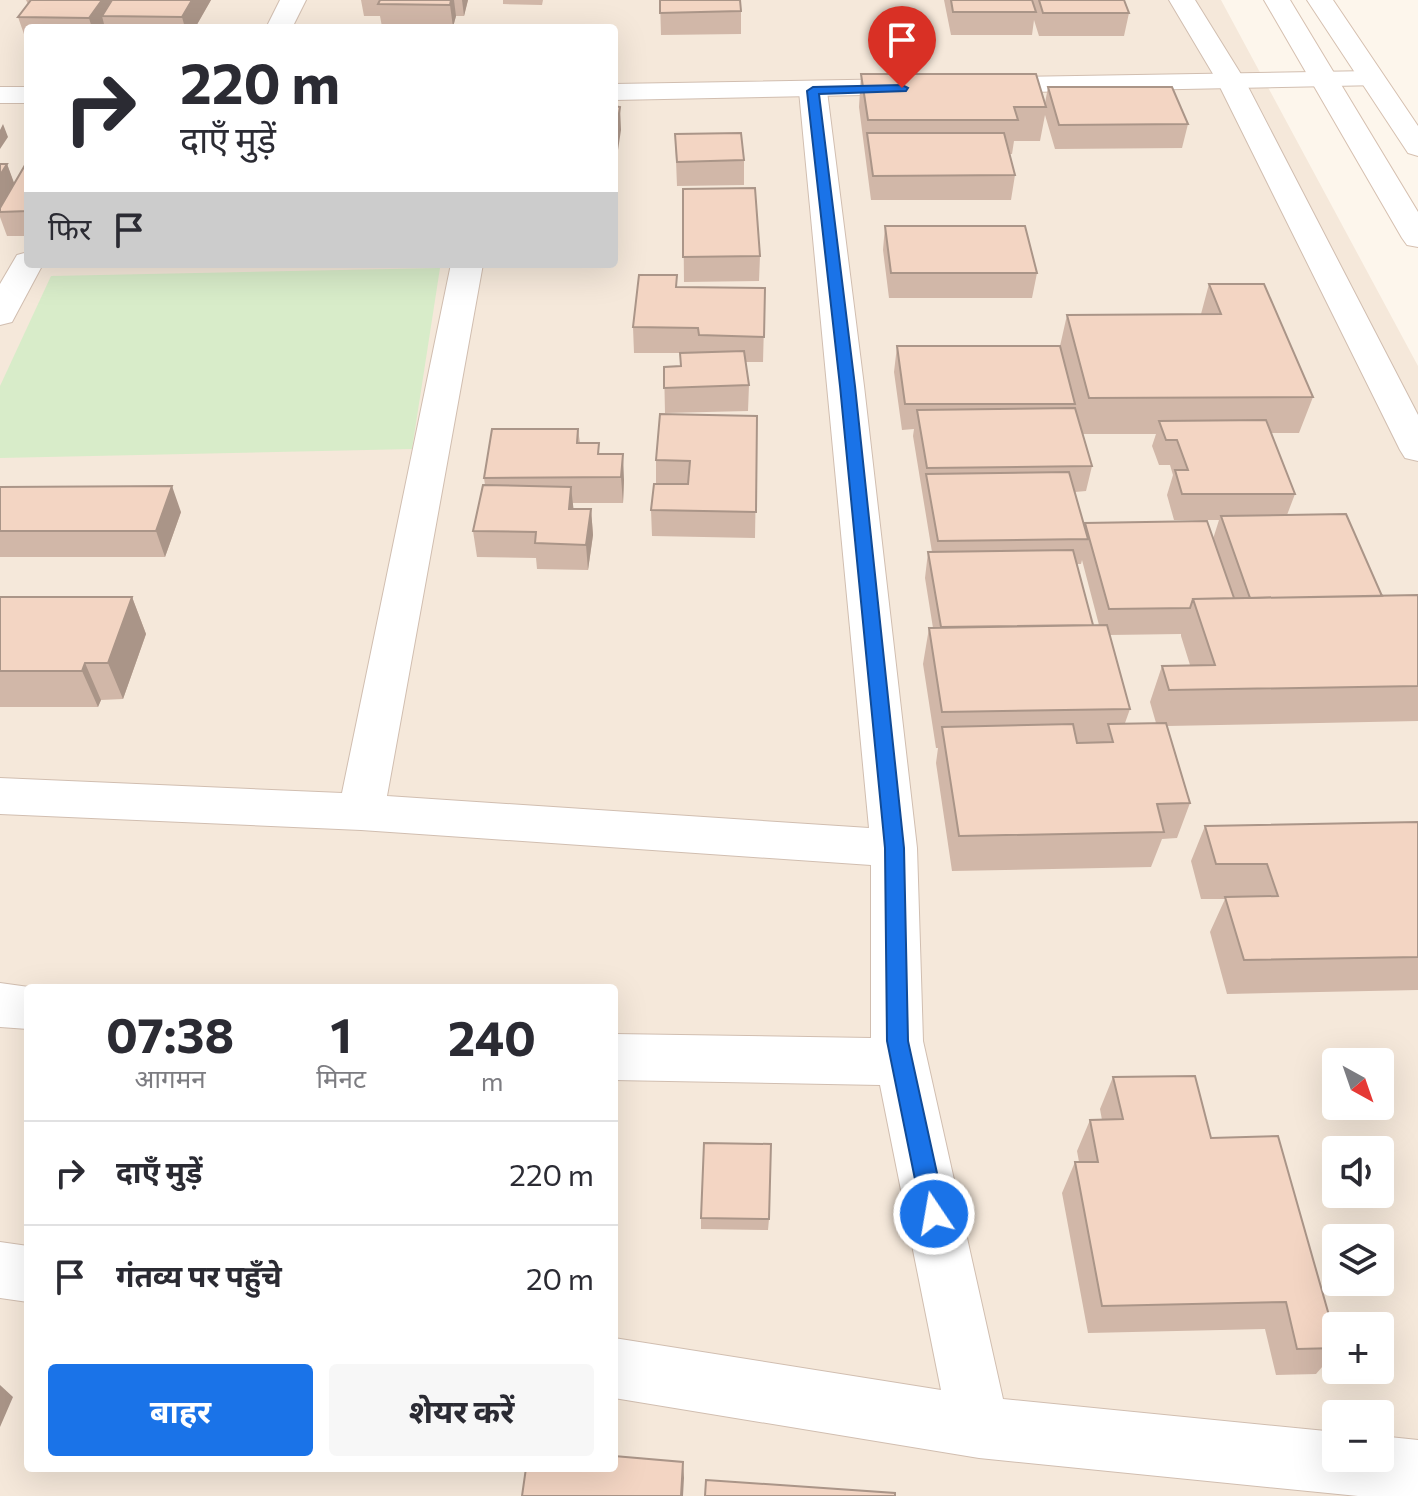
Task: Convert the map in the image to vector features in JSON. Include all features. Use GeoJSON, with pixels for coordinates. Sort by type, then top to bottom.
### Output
{"type":"FeatureCollection","features":[{"type":"Feature","properties":{"kind":"street"},"geometry":{"type":"LineString","coordinates":[[281,24],[293,0]]}},
{"type":"Feature","properties":{"kind":"street"},"geometry":{"type":"LineString","coordinates":[[1182,0],[1230,79],[1418,450]]}},
{"type":"Feature","properties":{"kind":"street"},"geometry":{"type":"LineString","coordinates":[[1277,0],[1418,238]]}},
{"type":"Feature","properties":{"kind":"street"},"geometry":{"type":"LineString","coordinates":[[1320,0],[1418,147]]}},
{"type":"Feature","properties":{"kind":"street"},"geometry":{"type":"LineString","coordinates":[[618,92],[813,91],[1230,79],[1371,79]]}},
{"type":"Feature","properties":{"kind":"street"},"geometry":{"type":"LineString","coordinates":[[813,91],[847,386],[894,848],[897,1041],[979,1427]]}},
{"type":"Feature","properties":{"kind":"street"},"geometry":{"type":"LineString","coordinates":[[0,95],[24,95]]}},
{"type":"Feature","properties":{"kind":"street"},"geometry":{"type":"LineString","coordinates":[[0,261],[24,261]]}},
{"type":"Feature","properties":{"kind":"street"},"geometry":{"type":"LineString","coordinates":[[0,315],[24,268]]}},
{"type":"Feature","properties":{"kind":"street"},"geometry":{"type":"LineString","coordinates":[[361,812],[466,268]]}},
{"type":"Feature","properties":{"kind":"street"},"geometry":{"type":"LineString","coordinates":[[0,796],[361,812],[894,848]]}},
{"type":"Feature","properties":{"kind":"street"},"geometry":{"type":"LineString","coordinates":[[0,1005],[24,1007]]}},
{"type":"Feature","properties":{"kind":"street"},"geometry":{"type":"LineString","coordinates":[[618,1057],[902,1062]]}},
{"type":"Feature","properties":{"kind":"street"},"geometry":{"type":"LineString","coordinates":[[0,1270],[24,1273]]}},
{"type":"Feature","properties":{"kind":"street"},"geometry":{"type":"LineString","coordinates":[[618,1369],[979,1427],[1418,1471]]}},
{"type":"Feature","properties":{"kind":"shaded area"},"geometry":{"type":"Polygon","coordinates":[[[0,0],[1221,0],[1418,366],[1418,1496],[0,1496],[0,0]]]}},
{"type":"Feature","properties":{"kind":"green space"},"geometry":{"type":"Polygon","coordinates":[[[440,268],[412,449],[0,458],[0,386],[51,276],[440,268]]]}},
{"type":"Feature","properties":{"kind":"building"},"geometry":{"type":"Polygon","coordinates":[[[31,0],[102,0],[89,18],[18,17],[31,0]]]}},
{"type":"Feature","properties":{"kind":"building"},"geometry":{"type":"Polygon","coordinates":[[[112,0],[192,0],[182,17],[102,16],[112,0]]]}},
{"type":"Feature","properties":{"kind":"building"},"geometry":{"type":"Polygon","coordinates":[[[380,0],[451,0],[450,5],[378,4],[380,0]]]}},
{"type":"Feature","properties":{"kind":"building"},"geometry":{"type":"Polygon","coordinates":[[[660,0],[740,0],[741,11],[660,13],[660,0]]]}},
{"type":"Feature","properties":{"kind":"building"},"geometry":{"type":"Polygon","coordinates":[[[951,0],[1032,0],[1036,12],[953,12],[951,0]]]}},
{"type":"Feature","properties":{"kind":"building"},"geometry":{"type":"Polygon","coordinates":[[[1039,0],[1124,0],[1129,13],[1043,13],[1039,0]]]}},
{"type":"Feature","properties":{"kind":"building"},"geometry":{"type":"Polygon","coordinates":[[[861,74],[1036,74],[1046,107],[1014,107],[1018,120],[868,120],[861,74]]]}},
{"type":"Feature","properties":{"kind":"building"},"geometry":{"type":"Polygon","coordinates":[[[1048,87],[1172,87],[1188,124],[1059,125],[1048,87]]]}},
{"type":"Feature","properties":{"kind":"building"},"geometry":{"type":"Polygon","coordinates":[[[741,133],[744,160],[677,162],[675,134],[741,133]]]}},
{"type":"Feature","properties":{"kind":"building"},"geometry":{"type":"Polygon","coordinates":[[[867,133],[1004,133],[1015,175],[873,176],[867,133]]]}},
{"type":"Feature","properties":{"kind":"building"},"geometry":{"type":"Polygon","coordinates":[[[24,167],[24,211],[0,212],[24,167]]]}},
{"type":"Feature","properties":{"kind":"building"},"geometry":{"type":"Polygon","coordinates":[[[755,188],[760,256],[683,257],[683,189],[755,188]]]}},
{"type":"Feature","properties":{"kind":"building"},"geometry":{"type":"Polygon","coordinates":[[[885,226],[1025,226],[1037,273],[891,273],[885,226]]]}},
{"type":"Feature","properties":{"kind":"building"},"geometry":{"type":"Polygon","coordinates":[[[639,275],[677,275],[676,287],[765,288],[764,337],[699,335],[698,328],[633,327],[639,275]]]}},
{"type":"Feature","properties":{"kind":"building"},"geometry":{"type":"Polygon","coordinates":[[[1209,284],[1264,284],[1313,397],[1089,398],[1067,315],[1221,314],[1209,284]]]}},
{"type":"Feature","properties":{"kind":"building"},"geometry":{"type":"Polygon","coordinates":[[[897,346],[1060,346],[1075,404],[905,404],[897,346]]]}},
{"type":"Feature","properties":{"kind":"building"},"geometry":{"type":"Polygon","coordinates":[[[744,351],[749,385],[664,388],[664,367],[681,366],[680,353],[744,351]]]}},
{"type":"Feature","properties":{"kind":"building"},"geometry":{"type":"Polygon","coordinates":[[[1075,408],[1092,466],[927,468],[917,410],[1075,408]]]}},
{"type":"Feature","properties":{"kind":"building"},"geometry":{"type":"Polygon","coordinates":[[[660,414],[757,416],[756,512],[651,510],[654,484],[688,484],[690,461],[656,460],[660,414]]]}},
{"type":"Feature","properties":{"kind":"building"},"geometry":{"type":"Polygon","coordinates":[[[1266,420],[1295,494],[1182,494],[1175,470],[1188,470],[1177,440],[1166,440],[1159,421],[1266,420]]]}},
{"type":"Feature","properties":{"kind":"building"},"geometry":{"type":"Polygon","coordinates":[[[492,429],[578,429],[577,443],[599,443],[598,454],[623,454],[621,477],[484,478],[492,429]]]}},
{"type":"Feature","properties":{"kind":"building"},"geometry":{"type":"Polygon","coordinates":[[[1069,472],[1088,539],[938,541],[926,474],[1069,472]]]}},
{"type":"Feature","properties":{"kind":"building"},"geometry":{"type":"Polygon","coordinates":[[[483,485],[571,487],[569,509],[591,509],[586,545],[535,543],[536,532],[473,531],[483,485]]]}},
{"type":"Feature","properties":{"kind":"building"},"geometry":{"type":"Polygon","coordinates":[[[172,486],[156,531],[0,531],[0,487],[172,486]]]}},
{"type":"Feature","properties":{"kind":"building"},"geometry":{"type":"Polygon","coordinates":[[[1346,514],[1382,596],[1250,598],[1221,516],[1346,514]]]}},
{"type":"Feature","properties":{"kind":"building"},"geometry":{"type":"Polygon","coordinates":[[[1207,521],[1234,598],[1193,599],[1190,608],[1109,609],[1085,523],[1207,521]]]}},
{"type":"Feature","properties":{"kind":"building"},"geometry":{"type":"Polygon","coordinates":[[[1073,550],[1093,625],[941,627],[928,552],[1073,550]]]}},
{"type":"Feature","properties":{"kind":"building"},"geometry":{"type":"Polygon","coordinates":[[[1418,595],[1418,686],[1169,690],[1162,666],[1215,665],[1193,599],[1418,595]]]}},
{"type":"Feature","properties":{"kind":"building"},"geometry":{"type":"Polygon","coordinates":[[[0,597],[132,597],[108,663],[85,663],[82,671],[0,671],[0,597]]]}},
{"type":"Feature","properties":{"kind":"building"},"geometry":{"type":"Polygon","coordinates":[[[1107,625],[1130,709],[942,712],[929,628],[1107,625]]]}},
{"type":"Feature","properties":{"kind":"building"},"geometry":{"type":"Polygon","coordinates":[[[1166,723],[1190,803],[1157,804],[1164,832],[959,836],[942,727],[1073,724],[1077,743],[1113,742],[1108,724],[1166,723]]]}},
{"type":"Feature","properties":{"kind":"building"},"geometry":{"type":"Polygon","coordinates":[[[1418,822],[1418,957],[1244,960],[1225,897],[1278,896],[1267,864],[1216,864],[1205,826],[1418,822]]]}},
{"type":"Feature","properties":{"kind":"building"},"geometry":{"type":"Polygon","coordinates":[[[1195,1076],[1211,1138],[1278,1136],[1328,1312],[1322,1312],[1322,1348],[1297,1349],[1286,1302],[1102,1306],[1075,1162],[1098,1162],[1090,1120],[1123,1119],[1113,1077],[1195,1076]]]}},
{"type":"Feature","properties":{"kind":"building"},"geometry":{"type":"Polygon","coordinates":[[[704,1143],[771,1144],[769,1219],[701,1218],[704,1143]]]}},
{"type":"Feature","properties":{"kind":"building"},"geometry":{"type":"Polygon","coordinates":[[[618,1456],[683,1462],[681,1496],[522,1496],[525,1472],[618,1472],[618,1456]]]}},
{"type":"Feature","properties":{"kind":"building"},"geometry":{"type":"Polygon","coordinates":[[[706,1480],[895,1493],[895,1496],[705,1496],[706,1480]]]}},
{"type":"Feature","properties":{"kind":"route"},"geometry":{"type":"LineString","coordinates":[[902,88],[813,91],[847,386],[894,848],[897,1041],[934,1214]]}}]}
